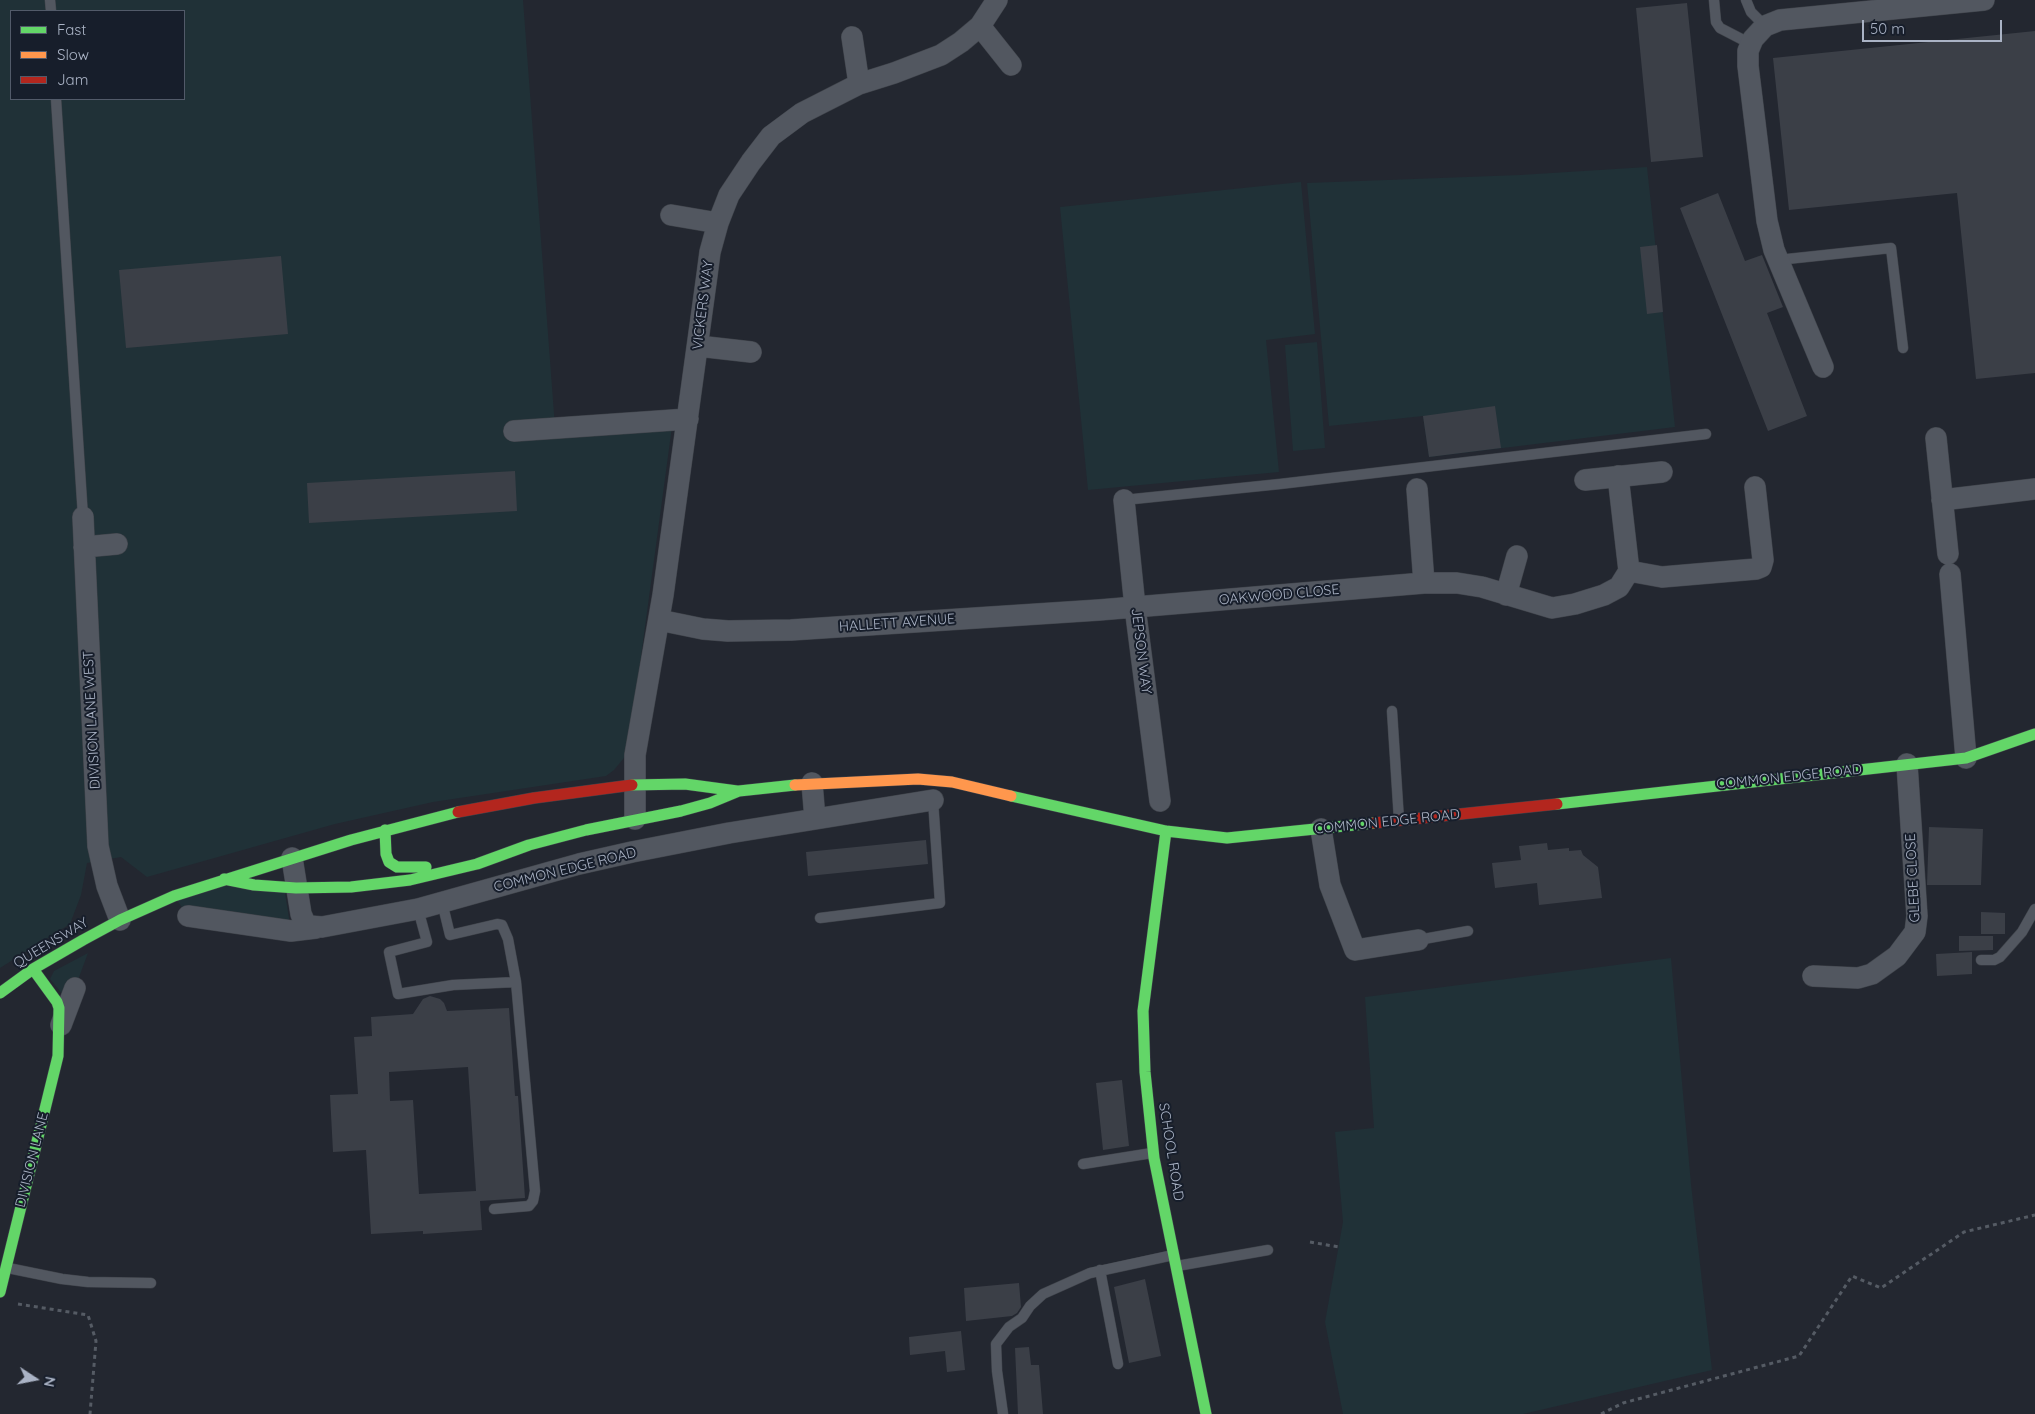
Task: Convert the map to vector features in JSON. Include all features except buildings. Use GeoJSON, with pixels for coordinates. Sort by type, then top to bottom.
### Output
{"type":"FeatureCollection","features":[{"type":"Feature","properties":{"kind":"main road","name":"COMMON EDGE ROAD"},"geometry":{"type":"LineString","coordinates":[[120,920],[174,896],[385,830],[444,815],[534,798],[613,786],[657,783],[710,786],[739,791],[812,783],[918,779],[952,782],[1166,831],[1227,838],[1399,821],[1966,758],[2035,734]]}},
{"type":"Feature","properties":{"kind":"main road","name":"COMMON EDGE ROAD"},"geometry":{"type":"LineString","coordinates":[[224,880],[254,885],[296,888],[351,887],[410,880],[476,864],[493,856],[586,830],[681,811],[710,803],[739,791]]}},
{"type":"Feature","properties":{"kind":"main road"},"geometry":{"type":"LineString","coordinates":[[1130,824],[1138,837]]}},
{"type":"Feature","properties":{"kind":"main road"},"geometry":{"type":"LineString","coordinates":[[385,830],[387,858],[389,862],[397,866],[429,866],[473,856],[493,856]]}},
{"type":"Feature","properties":{"kind":"main road","name":"SCHOOL ROAD"},"geometry":{"type":"LineString","coordinates":[[1166,831],[1143,1011],[1145,1072],[1153,1153],[1206,1414]]}},
{"type":"Feature","properties":{"kind":"main road","name":"SCHOOL ROAD"},"geometry":{"type":"LineString","coordinates":[[1150,861],[1158,891]]}},
{"type":"Feature","properties":{"kind":"main road","name":"QUEENSWAY"},"geometry":{"type":"LineString","coordinates":[[0,993],[33,970],[120,920]]}},
{"type":"Feature","properties":{"kind":"main road","name":"DIVISION LANE"},"geometry":{"type":"LineString","coordinates":[[0,1292],[58,1056],[60,1014],[57,1002],[33,970]]}},
{"type":"Feature","properties":{"kind":"street","name":"VICKERS WAY"},"geometry":{"type":"LineString","coordinates":[[635,819],[635,755],[659,620],[710,252],[718,222],[729,194],[771,136],[802,112],[859,84],[941,55],[961,42],[980,26],[997,0]]}},
{"type":"Feature","properties":{"kind":"street"},"geometry":{"type":"LineString","coordinates":[[1823,367],[1778,260],[1767,221],[1748,66],[1748,51],[1753,39],[1765,26],[1780,20],[1984,0]]}},
{"type":"Feature","properties":{"kind":"street"},"geometry":{"type":"LineString","coordinates":[[980,26],[1012,65]]}},
{"type":"Feature","properties":{"kind":"street"},"geometry":{"type":"LineString","coordinates":[[852,37],[859,84]]}},
{"type":"Feature","properties":{"kind":"street"},"geometry":{"type":"LineString","coordinates":[[671,215],[718,222]]}},
{"type":"Feature","properties":{"kind":"street"},"geometry":{"type":"LineString","coordinates":[[698,346],[750,352]]}},
{"type":"Feature","properties":{"kind":"street"},"geometry":{"type":"LineString","coordinates":[[514,431],[688,419]]}},
{"type":"Feature","properties":{"kind":"street"},"geometry":{"type":"LineString","coordinates":[[1936,438],[1966,758]]}},
{"type":"Feature","properties":{"kind":"street"},"geometry":{"type":"LineString","coordinates":[[1585,480],[1662,472]]}},
{"type":"Feature","properties":{"kind":"street"},"geometry":{"type":"LineString","coordinates":[[1618,476],[1629,571],[1662,577],[1761,567],[1763,560],[1755,488]]}},
{"type":"Feature","properties":{"kind":"street"},"geometry":{"type":"LineString","coordinates":[[1417,489],[1424,583]]}},
{"type":"Feature","properties":{"kind":"street"},"geometry":{"type":"LineString","coordinates":[[1942,500],[2035,489]]}},
{"type":"Feature","properties":{"kind":"street","name":"JEPSON WAY"},"geometry":{"type":"LineString","coordinates":[[1124,500],[1135,608],[1160,801]]}},
{"type":"Feature","properties":{"kind":"street","name":"DIVISION LANE WEST"},"geometry":{"type":"LineString","coordinates":[[82,517],[98,846],[107,886],[120,920]]}},
{"type":"Feature","properties":{"kind":"street"},"geometry":{"type":"LineString","coordinates":[[84,547],[117,544]]}},
{"type":"Feature","properties":{"kind":"street"},"geometry":{"type":"LineString","coordinates":[[1506,595],[1517,556]]}},
{"type":"Feature","properties":{"kind":"street","name":"OAKWOOD CLOSE"},"geometry":{"type":"LineString","coordinates":[[1135,608],[1424,583],[1457,583],[1482,587],[1552,608],[1575,604],[1604,595],[1620,587],[1629,571]]}},
{"type":"Feature","properties":{"kind":"street","name":"HALLETT AVENUE"},"geometry":{"type":"LineString","coordinates":[[659,620],[703,629],[737,631],[791,630],[1135,608]]}},
{"type":"Feature","properties":{"kind":"street","name":"VICKERS WAY"},"geometry":{"type":"LineString","coordinates":[[613,786],[625,774],[635,755]]}},
{"type":"Feature","properties":{"kind":"street"},"geometry":{"type":"LineString","coordinates":[[635,755],[645,772],[657,783]]}},
{"type":"Feature","properties":{"kind":"street","name":"GLEBE CLOSE"},"geometry":{"type":"LineString","coordinates":[[1814,976],[1858,978],[1872,974],[1897,956],[1915,932],[1917,916],[1907,764]]}},
{"type":"Feature","properties":{"kind":"street"},"geometry":{"type":"LineString","coordinates":[[812,783],[815,819]]}},
{"type":"Feature","properties":{"kind":"street","name":"COMMON EDGE ROAD"},"geometry":{"type":"LineString","coordinates":[[188,916],[291,931],[316,928],[418,908],[579,864],[632,852],[729,833],[933,800]]}},
{"type":"Feature","properties":{"kind":"street"},"geometry":{"type":"LineString","coordinates":[[1321,829],[1330,885],[1354,950],[1418,940]]}},
{"type":"Feature","properties":{"kind":"street"},"geometry":{"type":"LineString","coordinates":[[292,858],[301,914],[305,922],[316,928]]}},
{"type":"Feature","properties":{"kind":"street","name":"DIVISION LANE"},"geometry":{"type":"LineString","coordinates":[[60,1028],[75,988]]}},
{"type":"Feature","properties":{"kind":"lane"},"geometry":{"type":"LineString","coordinates":[[1714,0],[1716,22],[1720,28],[1751,44]]}},
{"type":"Feature","properties":{"kind":"lane"},"geometry":{"type":"LineString","coordinates":[[1746,0],[1750,12],[1765,26]]}},
{"type":"Feature","properties":{"kind":"lane"},"geometry":{"type":"LineString","coordinates":[[56,100],[82,517]]}},
{"type":"Feature","properties":{"kind":"lane"},"geometry":{"type":"LineString","coordinates":[[1778,260],[1891,248],[1903,348]]}},
{"type":"Feature","properties":{"kind":"lane"},"geometry":{"type":"LineString","coordinates":[[1124,500],[1280,484],[1706,434]]}},
{"type":"Feature","properties":{"kind":"lane"},"geometry":{"type":"LineString","coordinates":[[1392,711],[1399,821]]}},
{"type":"Feature","properties":{"kind":"lane"},"geometry":{"type":"LineString","coordinates":[[820,918],[940,903],[933,800]]}},
{"type":"Feature","properties":{"kind":"lane"},"geometry":{"type":"LineString","coordinates":[[442,902],[450,935],[497,924],[502,925],[508,939],[516,982],[535,1192],[533,1201],[529,1206],[494,1209]]}},
{"type":"Feature","properties":{"kind":"lane"},"geometry":{"type":"LineString","coordinates":[[418,908],[427,942],[389,952],[398,994],[453,985],[516,982]]}},
{"type":"Feature","properties":{"kind":"lane"},"geometry":{"type":"LineString","coordinates":[[1981,960],[1994,960],[2000,957],[2022,932],[2035,910]]}},
{"type":"Feature","properties":{"kind":"lane"},"geometry":{"type":"LineString","coordinates":[[1418,940],[1468,931]]}},
{"type":"Feature","properties":{"kind":"lane"},"geometry":{"type":"LineString","coordinates":[[1083,1164],[1153,1153]]}},
{"type":"Feature","properties":{"kind":"lane"},"geometry":{"type":"LineString","coordinates":[[1176,1266],[1268,1250]]}},
{"type":"Feature","properties":{"kind":"lane"},"geometry":{"type":"LineString","coordinates":[[1003,1414],[997,1372],[996,1344],[1009,1327],[1022,1318],[1030,1306],[1043,1294],[1095,1272],[1174,1255]]}},
{"type":"Feature","properties":{"kind":"lane"},"geometry":{"type":"LineString","coordinates":[[6,1268],[80,1281],[151,1283]]}},
{"type":"Feature","properties":{"kind":"lane"},"geometry":{"type":"LineString","coordinates":[[1095,1272],[1118,1364]]}},
{"type":"Feature","properties":{"kind":"path"},"geometry":{"type":"LineString","coordinates":[[1601,1414],[1623,1403],[1799,1356],[1852,1276],[1881,1288],[1964,1232],[2035,1216]]}},
{"type":"Feature","properties":{"kind":"path"},"geometry":{"type":"LineString","coordinates":[[1310,1242],[1339,1247]]}},
{"type":"Feature","properties":{"kind":"path"},"geometry":{"type":"LineString","coordinates":[[10,1302],[88,1315],[96,1341],[90,1414]]}},
{"type":"Feature","properties":{"kind":"shaded area"},"geometry":{"type":"Polygon","coordinates":[[[0,0],[523,0],[555,427],[673,419],[628,753],[614,770],[606,776],[433,802],[335,824],[147,877],[121,857],[87,863],[81,895],[70,924],[0,968],[0,0]]]}},
{"type":"Feature","properties":{"kind":"shaded area"},"geometry":{"type":"Polygon","coordinates":[[[1647,167],[1675,427],[1429,457],[1423,416],[1329,426],[1307,183],[1520,175],[1647,167]]]}},
{"type":"Feature","properties":{"kind":"shaded area"},"geometry":{"type":"Polygon","coordinates":[[[1301,182],[1315,334],[1266,340],[1279,472],[1088,490],[1060,207],[1301,182]]]}},
{"type":"Feature","properties":{"kind":"shaded area"},"geometry":{"type":"Polygon","coordinates":[[[1317,342],[1325,448],[1293,451],[1285,345],[1317,342]]]}},
{"type":"Feature","properties":{"kind":"shaded area"},"geometry":{"type":"Polygon","coordinates":[[[210,884],[285,893],[291,931],[188,916],[174,896],[210,884]]]}},
{"type":"Feature","properties":{"kind":"shaded area"},"geometry":{"type":"Polygon","coordinates":[[[88,953],[69,1002],[50,979],[54,971],[88,953]]]}},
{"type":"Feature","properties":{"kind":"shaded area"},"geometry":{"type":"Polygon","coordinates":[[[1671,958],[1691,1184],[1712,1370],[1523,1414],[1343,1414],[1325,1322],[1343,1222],[1335,1132],[1374,1128],[1365,997],[1671,958]]]}},
{"type":"Feature","properties":{"kind":"traffic: fast"},"geometry":{"type":"LineString","coordinates":[[1557,804],[1966,758],[2035,734]]}},
{"type":"Feature","properties":{"kind":"traffic: fast"},"geometry":{"type":"LineString","coordinates":[[632,785],[685,784],[737,791]]}},
{"type":"Feature","properties":{"kind":"traffic: fast"},"geometry":{"type":"LineString","coordinates":[[224,879],[254,885],[296,888],[351,887],[410,880],[477,864],[529,845],[586,830],[681,811],[710,803],[739,791],[795,785]]}},
{"type":"Feature","properties":{"kind":"traffic: fast"},"geometry":{"type":"LineString","coordinates":[[1011,796],[1166,831],[1227,838],[1374,823]]}},
{"type":"Feature","properties":{"kind":"traffic: fast"},"geometry":{"type":"LineString","coordinates":[[0,993],[33,969],[83,940],[120,920],[174,896],[351,840],[458,812]]}},
{"type":"Feature","properties":{"kind":"traffic: fast"},"geometry":{"type":"LineString","coordinates":[[385,830],[386,854],[389,862],[397,867],[426,867]]}},
{"type":"Feature","properties":{"kind":"traffic: fast"},"geometry":{"type":"LineString","coordinates":[[1166,831],[1143,1011],[1145,1072],[1154,1158],[1206,1414]]}},
{"type":"Feature","properties":{"kind":"traffic: fast"},"geometry":{"type":"LineString","coordinates":[[0,1292],[58,1056],[59,1008],[57,1002],[33,969]]}},
{"type":"Feature","properties":{"kind":"traffic: slow"},"geometry":{"type":"LineString","coordinates":[[795,785],[918,779],[952,782],[1011,796]]}},
{"type":"Feature","properties":{"kind":"traffic: jam"},"geometry":{"type":"LineString","coordinates":[[458,812],[534,798],[632,785]]}},
{"type":"Feature","properties":{"kind":"traffic: jam"},"geometry":{"type":"LineString","coordinates":[[1374,823],[1557,804]]}}]}
